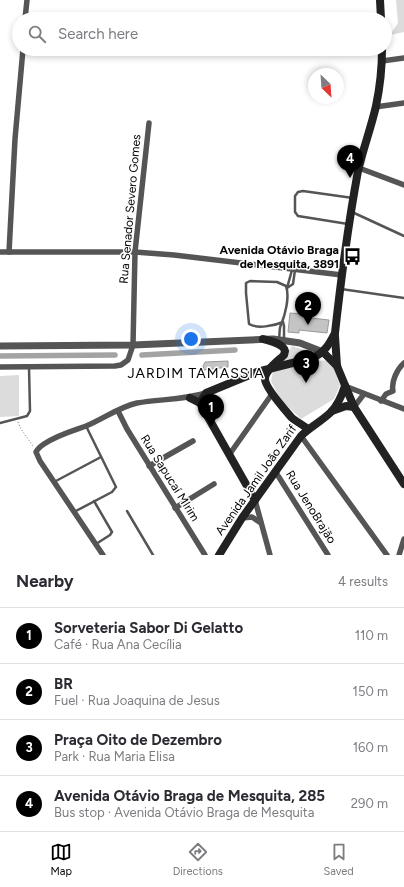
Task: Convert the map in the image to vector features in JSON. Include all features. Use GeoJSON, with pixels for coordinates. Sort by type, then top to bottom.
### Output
{"type":"FeatureCollection","features":[{"type":"Feature","properties":{"kind":"main road"},"geometry":{"type":"LineString","coordinates":[[380,0],[381,12]]}},
{"type":"Feature","properties":{"kind":"main road"},"geometry":{"type":"LineString","coordinates":[[382,56],[375,107],[359,168],[353,198],[335,333],[337,366],[354,407],[403,481]]}},
{"type":"Feature","properties":{"kind":"main road"},"geometry":{"type":"LineString","coordinates":[[200,403],[206,393],[257,372],[312,358],[323,352],[330,344],[335,333]]}},
{"type":"Feature","properties":{"kind":"main road"},"geometry":{"type":"LineString","coordinates":[[263,339],[281,345],[285,349],[284,355],[272,367],[265,379],[272,394],[292,418],[308,429]]}},
{"type":"Feature","properties":{"kind":"main road"},"geometry":{"type":"LineString","coordinates":[[323,352],[337,366]]}},
{"type":"Feature","properties":{"kind":"main road","name":"Avenida Jamil João Zarif"},"geometry":{"type":"LineString","coordinates":[[222,553],[242,518],[275,471],[301,436],[331,412],[340,400],[345,386]]}},
{"type":"Feature","properties":{"kind":"main road"},"geometry":{"type":"LineString","coordinates":[[190,398],[200,403],[255,500]]}},
{"type":"Feature","properties":{"kind":"main road"},"geometry":{"type":"LineString","coordinates":[[331,412],[346,406],[354,407]]}},
{"type":"Feature","properties":{"kind":"street"},"geometry":{"type":"LineString","coordinates":[[26,12],[27,0]]}},
{"type":"Feature","properties":{"kind":"street"},"geometry":{"type":"LineString","coordinates":[[9,252],[15,139],[22,56]]}},
{"type":"Feature","properties":{"kind":"street"},"geometry":{"type":"LineString","coordinates":[[382,61],[404,58]]}},
{"type":"Feature","properties":{"kind":"street"},"geometry":{"type":"LineString","coordinates":[[375,107],[404,103]]}},
{"type":"Feature","properties":{"kind":"street","name":"Rua Senador Severo Gomes"},"geometry":{"type":"LineString","coordinates":[[133,345],[135,252],[149,123]]}},
{"type":"Feature","properties":{"kind":"street"},"geometry":{"type":"LineString","coordinates":[[359,168],[404,185]]}},
{"type":"Feature","properties":{"kind":"street"},"geometry":{"type":"LineString","coordinates":[[0,252],[135,252],[174,255],[342,275]]}},
{"type":"Feature","properties":{"kind":"street"},"geometry":{"type":"LineString","coordinates":[[0,346],[133,345],[263,339],[300,343],[323,352]]}},
{"type":"Feature","properties":{"kind":"street"},"geometry":{"type":"LineString","coordinates":[[0,367],[121,365],[128,360],[133,345]]}},
{"type":"Feature","properties":{"kind":"street"},"geometry":{"type":"LineString","coordinates":[[393,405],[393,384],[398,371],[404,363]]}},
{"type":"Feature","properties":{"kind":"street"},"geometry":{"type":"LineString","coordinates":[[345,386],[404,409]]}},
{"type":"Feature","properties":{"kind":"street"},"geometry":{"type":"LineString","coordinates":[[381,401],[386,394],[393,391]]}},
{"type":"Feature","properties":{"kind":"street"},"geometry":{"type":"LineString","coordinates":[[103,555],[40,461],[36,452],[45,443],[54,438],[86,426],[136,403],[190,398],[206,393]]}},
{"type":"Feature","properties":{"kind":"street"},"geometry":{"type":"LineString","coordinates":[[229,456],[272,394]]}},
{"type":"Feature","properties":{"kind":"street"},"geometry":{"type":"LineString","coordinates":[[354,407],[364,394]]}},
{"type":"Feature","properties":{"kind":"street","name":"Rua Sapucaí MIrim"},"geometry":{"type":"LineString","coordinates":[[118,411],[149,466],[205,555]]}},
{"type":"Feature","properties":{"kind":"street"},"geometry":{"type":"LineString","coordinates":[[301,436],[387,555]]}},
{"type":"Feature","properties":{"kind":"street"},"geometry":{"type":"LineString","coordinates":[[149,466],[193,441]]}},
{"type":"Feature","properties":{"kind":"street","name":"Rua JenoBrajão"},"geometry":{"type":"LineString","coordinates":[[275,471],[328,555]]}},
{"type":"Feature","properties":{"kind":"street"},"geometry":{"type":"LineString","coordinates":[[175,508],[214,484]]}},
{"type":"Feature","properties":{"kind":"street"},"geometry":{"type":"LineString","coordinates":[[255,500],[270,555]]}},
{"type":"Feature","properties":{"kind":"street"},"geometry":{"type":"LineString","coordinates":[[242,518],[256,518],[262,524]]}},
{"type":"Feature","properties":{"kind":"street"},"geometry":{"type":"LineString","coordinates":[[399,555],[404,539]]}},
{"type":"Feature","properties":{"kind":"lane"},"geometry":{"type":"LineString","coordinates":[[349,224],[298,216],[295,212],[295,196],[298,192],[303,191],[353,198]]}},
{"type":"Feature","properties":{"kind":"lane"},"geometry":{"type":"LineString","coordinates":[[351,212],[404,236]]}},
{"type":"Feature","properties":{"kind":"lane"},"geometry":{"type":"LineString","coordinates":[[281,340],[284,326],[283,322],[287,288],[294,269]]}},
{"type":"Feature","properties":{"kind":"lane"},"geometry":{"type":"LineString","coordinates":[[283,322],[275,325],[253,326],[249,324],[245,285],[250,281],[277,282],[284,284],[287,288]]}},
{"type":"Feature","properties":{"kind":"lane"},"geometry":{"type":"LineString","coordinates":[[340,289],[404,298]]}},
{"type":"Feature","properties":{"kind":"lane"},"geometry":{"type":"LineString","coordinates":[[0,423],[27,416],[30,411],[29,366]]}},
{"type":"Feature","properties":{"kind":"lane"},"geometry":{"type":"LineString","coordinates":[[74,512],[112,492],[116,487],[86,426]]}},
{"type":"Feature","properties":{"kind":"lane"},"geometry":{"type":"LineString","coordinates":[[54,482],[101,457]]}},
{"type":"Feature","properties":{"kind":"lane"},"geometry":{"type":"LineString","coordinates":[[94,502],[112,532],[109,536],[96,544]]}},
{"type":"Feature","properties":{"kind":"lane"},"geometry":{"type":"LineString","coordinates":[[128,511],[153,555]]}},
{"type":"Feature","properties":{"kind":"path"},"geometry":{"type":"LineString","coordinates":[[17,419],[21,429],[31,444],[38,450]]}},
{"type":"Feature","properties":{"kind":"shaded area"},"geometry":{"type":"Polygon","coordinates":[[[396,0],[404,0],[404,32],[392,35],[398,23],[396,0]]]}},
{"type":"Feature","properties":{"kind":"shaded area"},"geometry":{"type":"Polygon","coordinates":[[[292,346],[307,351],[317,361],[331,360],[340,385],[334,399],[301,419],[280,399],[271,381],[273,371],[284,359],[292,346]]]}},
{"type":"Feature","properties":{"kind":"shaded area"},"geometry":{"type":"Polygon","coordinates":[[[19,375],[19,416],[0,417],[0,376],[19,375]]]}},
{"type":"Feature","properties":{"kind":"building"},"geometry":{"type":"Polygon","coordinates":[[[290,313],[302,314],[302,317],[329,320],[327,333],[299,330],[299,333],[288,332],[290,313]]]}},
{"type":"Feature","properties":{"kind":"building"},"geometry":{"type":"Polygon","coordinates":[[[228,361],[228,367],[204,370],[203,366],[205,362],[228,361]]]}},
{"type":"Feature","properties":{"kind":"waterway"},"geometry":{"type":"LineString","coordinates":[[142,355],[235,350]]}},
{"type":"Feature","properties":{"kind":"waterway"},"geometry":{"type":"LineString","coordinates":[[0,356],[115,355]]}},
{"type":"Feature","properties":{"kind":"place","name":"Avenida Otávio Braga de Mesquita, 285"},"geometry":{"type":"Point","coordinates":[350,178]}},
{"type":"Feature","properties":{"kind":"place","name":"Avenida Otávio Braga de Mesquita, 3891"},"geometry":{"type":"Point","coordinates":[352,257]}},
{"type":"Feature","properties":{"kind":"place","name":"BR"},"geometry":{"type":"Point","coordinates":[308,325]}},
{"type":"Feature","properties":{"kind":"place","name":"Praça Oito de Dezembro"},"geometry":{"type":"Point","coordinates":[306,383]}},
{"type":"Feature","properties":{"kind":"place","name":"Sorveteria Sabor Di Gelatto"},"geometry":{"type":"Point","coordinates":[211,427]}},
{"type":"Feature","properties":{"kind":"district","name":"JARDIM TAMASSIA"},"geometry":{"type":"Point","coordinates":[196,373]}}]}
